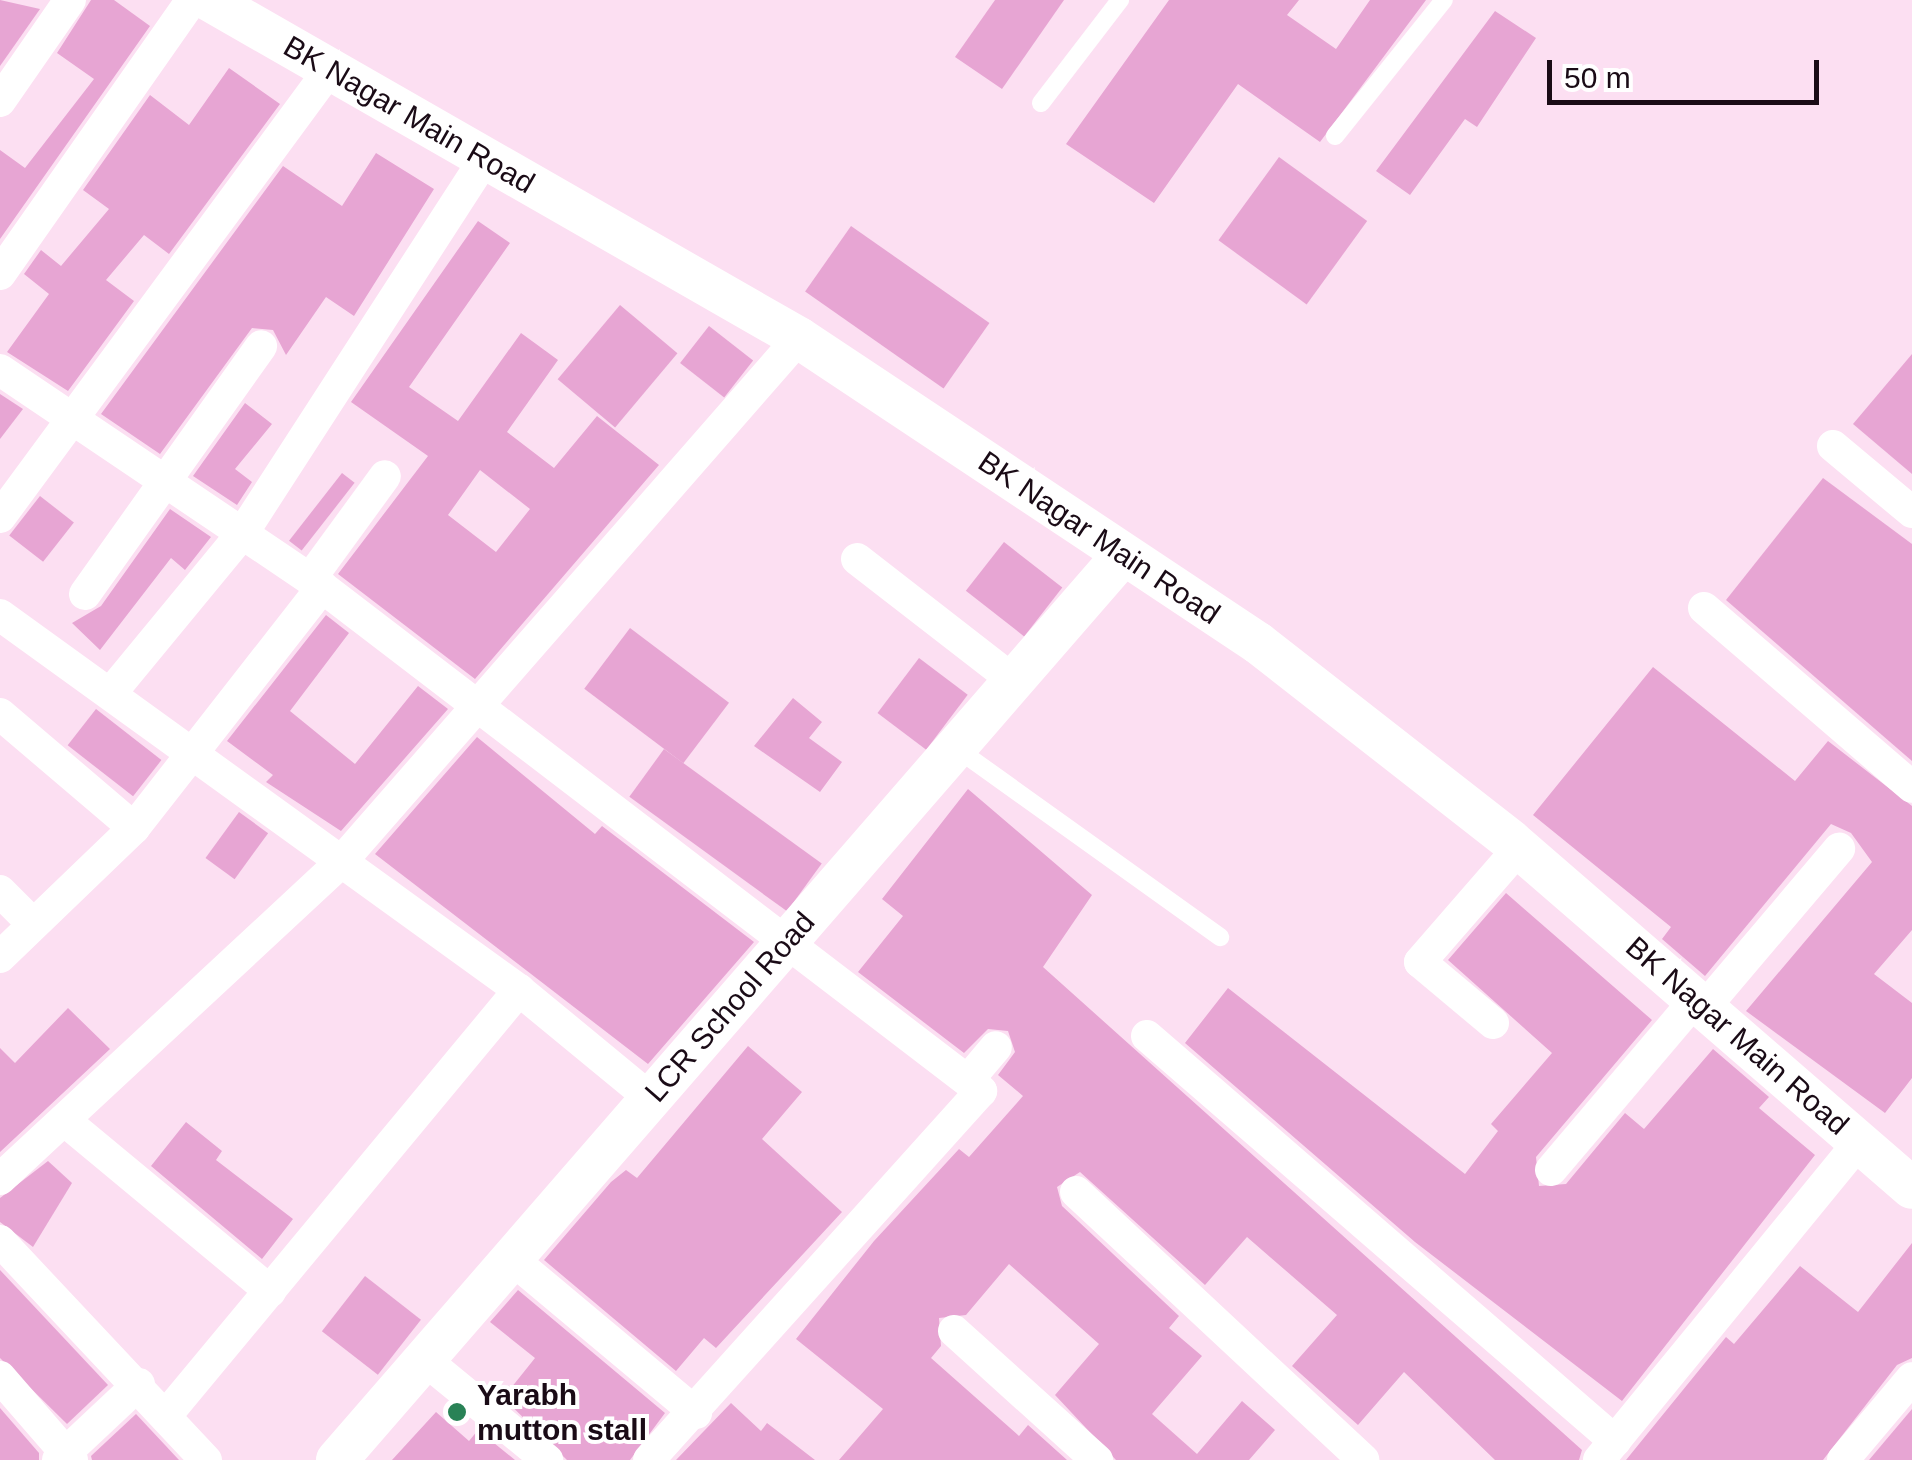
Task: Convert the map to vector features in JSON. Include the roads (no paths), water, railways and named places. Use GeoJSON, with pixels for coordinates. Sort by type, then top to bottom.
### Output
{"type":"FeatureCollection","features":[{"type":"Feature","properties":{"kind":"street"},"geometry":{"type":"LineString","coordinates":[[0,101],[70,0]]}},
{"type":"Feature","properties":{"kind":"street"},"geometry":{"type":"LineString","coordinates":[[0,274],[192,0]]}},
{"type":"Feature","properties":{"kind":"street","name":"BK Nagar Main Road"},"geometry":{"type":"LineString","coordinates":[[208,0],[799,338],[1258,643],[1519,848],[1912,1188]]}},
{"type":"Feature","properties":{"kind":"street"},"geometry":{"type":"LineString","coordinates":[[0,517],[74,422],[330,69]]}},
{"type":"Feature","properties":{"kind":"street"},"geometry":{"type":"LineString","coordinates":[[110,694],[242,534],[485,158]]}},
{"type":"Feature","properties":{"kind":"street"},"geometry":{"type":"LineString","coordinates":[[0,1178],[341,862],[485,707],[799,338]]}},
{"type":"Feature","properties":{"kind":"street"},"geometry":{"type":"LineString","coordinates":[[86,594],[260,346]]}},
{"type":"Feature","properties":{"kind":"street"},"geometry":{"type":"LineString","coordinates":[[0,370],[316,583],[485,707],[785,944],[982,1091],[696,1413],[649,1460]]}},
{"type":"Feature","properties":{"kind":"street"},"geometry":{"type":"LineString","coordinates":[[1832,446],[1912,512]]}},
{"type":"Feature","properties":{"kind":"street"},"geometry":{"type":"LineString","coordinates":[[0,957],[134,828],[194,755],[386,476]]}},
{"type":"Feature","properties":{"kind":"street","name":"LCR School Road"},"geometry":{"type":"LineString","coordinates":[[338,1460],[1122,555]]}},
{"type":"Feature","properties":{"kind":"street"},"geometry":{"type":"LineString","coordinates":[[857,560],[1014,681]]}},
{"type":"Feature","properties":{"kind":"street"},"geometry":{"type":"LineString","coordinates":[[1704,608],[1912,786]]}},
{"type":"Feature","properties":{"kind":"street"},"geometry":{"type":"LineString","coordinates":[[0,614],[519,990],[650,1099]]}},
{"type":"Feature","properties":{"kind":"street"},"geometry":{"type":"LineString","coordinates":[[0,714],[134,828]]}},
{"type":"Feature","properties":{"kind":"street"},"geometry":{"type":"LineString","coordinates":[[1493,1023],[1420,962],[1519,848]]}},
{"type":"Feature","properties":{"kind":"street"},"geometry":{"type":"LineString","coordinates":[[1551,1170],[1839,849]]}},
{"type":"Feature","properties":{"kind":"street"},"geometry":{"type":"LineString","coordinates":[[0,891],[32,923]]}},
{"type":"Feature","properties":{"kind":"street"},"geometry":{"type":"LineString","coordinates":[[168,1413],[519,990]]}},
{"type":"Feature","properties":{"kind":"street"},"geometry":{"type":"LineString","coordinates":[[1147,1036],[1607,1450],[1859,1142]]}},
{"type":"Feature","properties":{"kind":"street"},"geometry":{"type":"LineString","coordinates":[[968,1080],[996,1047]]}},
{"type":"Feature","properties":{"kind":"street"},"geometry":{"type":"LineString","coordinates":[[64,1120],[270,1291]]}},
{"type":"Feature","properties":{"kind":"street"},"geometry":{"type":"LineString","coordinates":[[1076,1192],[1363,1460]]}},
{"type":"Feature","properties":{"kind":"street"},"geometry":{"type":"LineString","coordinates":[[0,1241],[168,1413],[206,1460]]}},
{"type":"Feature","properties":{"kind":"street"},"geometry":{"type":"LineString","coordinates":[[512,1259],[696,1413]]}},
{"type":"Feature","properties":{"kind":"street"},"geometry":{"type":"LineString","coordinates":[[954,1331],[1097,1460]]}},
{"type":"Feature","properties":{"kind":"street"},"geometry":{"type":"LineString","coordinates":[[424,1360],[548,1460]]}},
{"type":"Feature","properties":{"kind":"street"},"geometry":{"type":"LineString","coordinates":[[0,1377],[66,1456],[139,1384]]}},
{"type":"Feature","properties":{"kind":"street"},"geometry":{"type":"LineString","coordinates":[[1844,1460],[1912,1378]]}},
{"type":"Feature","properties":{"kind":"lane"},"geometry":{"type":"LineString","coordinates":[[1041,103],[1120,0]]}},
{"type":"Feature","properties":{"kind":"lane"},"geometry":{"type":"LineString","coordinates":[[1335,136],[1444,0]]}},
{"type":"Feature","properties":{"kind":"lane"},"geometry":{"type":"LineString","coordinates":[[955,748],[1220,937]]}},
{"type":"Feature","properties":{"kind":"place","name":"Yarabh mutton stall"},"geometry":{"type":"Point","coordinates":[457,1412]}}]}
